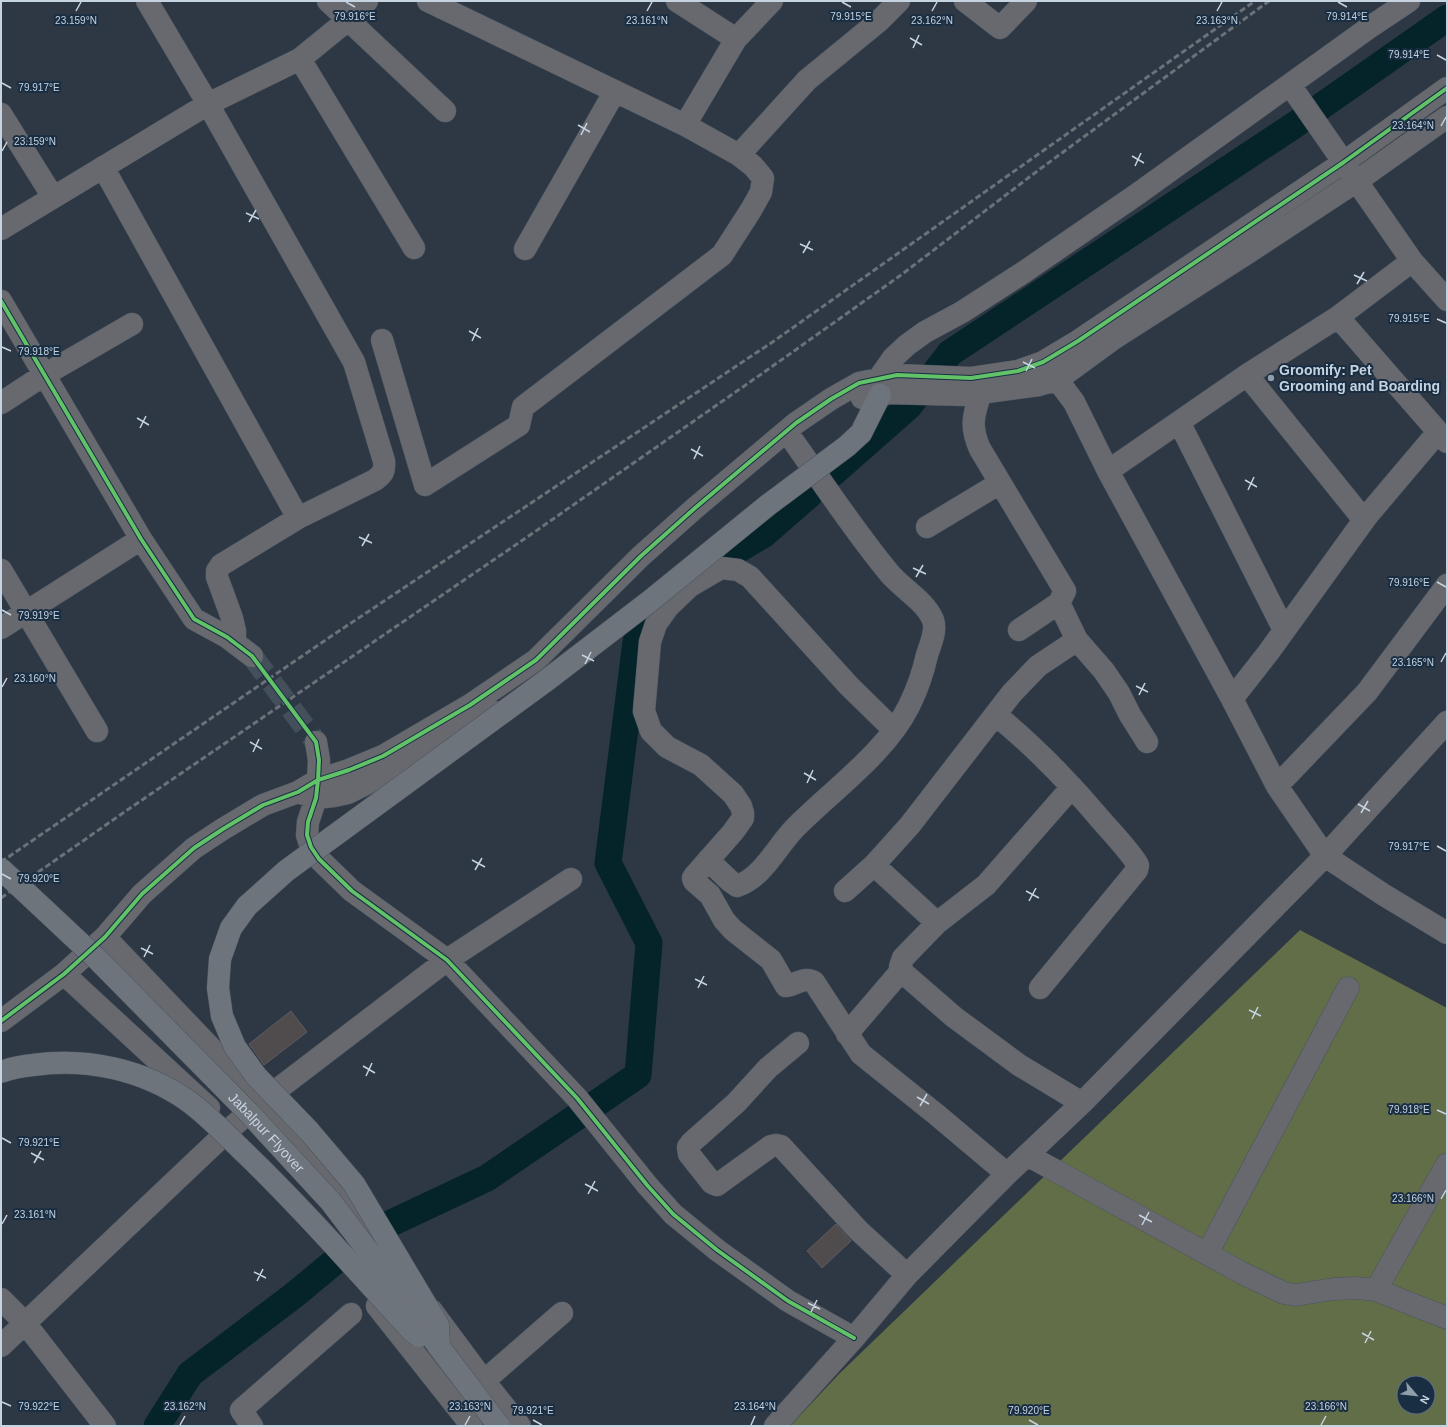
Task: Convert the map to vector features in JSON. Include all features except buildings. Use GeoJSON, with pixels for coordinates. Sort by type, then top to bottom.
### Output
{"type":"FeatureCollection","features":[{"type":"Feature","properties":{"kind":"main road"},"geometry":{"type":"LineString","coordinates":[[441,1350],[438,1325],[354,1184],[309,1131],[257,1077],[235,1047],[222,1016],[218,988],[220,959],[231,928],[247,906],[286,871],[547,680],[650,601],[768,505],[847,446],[861,433],[882,388]]}},
{"type":"Feature","properties":{"kind":"main road","name":"Jabalpur Flyover"},"geometry":{"type":"LineString","coordinates":[[1,868],[95,957],[249,1112],[331,1202],[499,1426]]}},
{"type":"Feature","properties":{"kind":"main road"},"geometry":{"type":"LineString","coordinates":[[1,1072],[12,1068],[54,1062],[94,1064],[130,1072],[163,1086],[189,1102],[280,1187],[412,1331],[441,1350]]}},
{"type":"Feature","properties":{"kind":"street"},"geometry":{"type":"LineString","coordinates":[[1,301],[141,539],[194,619],[227,637],[243,650],[218,583],[217,571],[221,565],[298,518],[365,485],[383,474],[385,469],[384,461],[354,362],[208,104],[147,1]]}},
{"type":"Feature","properties":{"kind":"street"},"geometry":{"type":"LineString","coordinates":[[328,1],[445,110]]}},
{"type":"Feature","properties":{"kind":"street"},"geometry":{"type":"LineString","coordinates":[[1,229],[208,104],[300,59],[349,20],[366,1]]}},
{"type":"Feature","properties":{"kind":"street"},"geometry":{"type":"LineString","coordinates":[[677,1],[736,39]]}},
{"type":"Feature","properties":{"kind":"street"},"geometry":{"type":"LineString","coordinates":[[685,125],[736,39],[772,1]]}},
{"type":"Feature","properties":{"kind":"street"},"geometry":{"type":"LineString","coordinates":[[739,155],[807,80],[879,21],[899,1]]}},
{"type":"Feature","properties":{"kind":"street"},"geometry":{"type":"LineString","coordinates":[[965,1],[1000,28],[1026,1]]}},
{"type":"Feature","properties":{"kind":"street"},"geometry":{"type":"LineString","coordinates":[[311,790],[334,796],[348,793],[384,775],[460,729],[524,687],[545,671],[625,588],[729,495],[821,420],[841,408],[882,388],[893,358],[907,345],[925,332],[962,312],[1024,272],[1130,199],[1295,92],[1370,27],[1409,1]]}},
{"type":"Feature","properties":{"kind":"street"},"geometry":{"type":"LineString","coordinates":[[382,340],[425,485],[519,425],[523,407],[722,255],[761,192],[763,178],[753,166],[739,155],[685,125],[430,2]]}},
{"type":"Feature","properties":{"kind":"street"},"geometry":{"type":"LineString","coordinates":[[300,59],[414,248]]}},
{"type":"Feature","properties":{"kind":"street"},"geometry":{"type":"LineString","coordinates":[[972,389],[1043,362],[1097,328],[1344,162],[1447,88]]}},
{"type":"Feature","properties":{"kind":"street"},"geometry":{"type":"LineString","coordinates":[[525,249],[614,91]]}},
{"type":"Feature","properties":{"kind":"street"},"geometry":{"type":"LineString","coordinates":[[1295,92],[1412,260],[1447,300]]}},
{"type":"Feature","properties":{"kind":"street"},"geometry":{"type":"LineString","coordinates":[[1,114],[53,197]]}},
{"type":"Feature","properties":{"kind":"street"},"geometry":{"type":"LineString","coordinates":[[1,1021],[64,974],[105,937],[142,894],[194,848],[263,805],[311,790],[349,770],[383,756],[470,705],[536,660],[641,556],[695,508],[796,422],[831,399],[859,383],[882,388],[972,389],[1039,386],[1057,380],[1113,339],[1357,181],[1446,120]]}},
{"type":"Feature","properties":{"kind":"street"},"geometry":{"type":"LineString","coordinates":[[103,167],[298,518]]}},
{"type":"Feature","properties":{"kind":"street"},"geometry":{"type":"LineString","coordinates":[[1108,471],[1247,375],[1338,317],[1412,260]]}},
{"type":"Feature","properties":{"kind":"street"},"geometry":{"type":"LineString","coordinates":[[1232,699],[1364,520],[1443,437],[1338,317]]}},
{"type":"Feature","properties":{"kind":"street"},"geometry":{"type":"LineString","coordinates":[[1,402],[44,375],[132,324]]}},
{"type":"Feature","properties":{"kind":"street"},"geometry":{"type":"LineString","coordinates":[[1043,362],[1074,402],[1108,471],[1232,699],[1277,786],[1325,856],[1384,895],[1447,932]]}},
{"type":"Feature","properties":{"kind":"street"},"geometry":{"type":"LineString","coordinates":[[1247,375],[1364,520]]}},
{"type":"Feature","properties":{"kind":"street"},"geometry":{"type":"LineString","coordinates":[[972,389],[975,437],[980,449],[1065,590],[1059,603],[1019,630]]}},
{"type":"Feature","properties":{"kind":"street"},"geometry":{"type":"LineString","coordinates":[[370,415],[400,401]]}},
{"type":"Feature","properties":{"kind":"street"},"geometry":{"type":"LineString","coordinates":[[1179,422],[1284,630]]}},
{"type":"Feature","properties":{"kind":"street"},"geometry":{"type":"LineString","coordinates":[[708,860],[730,882],[737,886],[747,883],[762,868],[789,834],[874,754],[894,730],[909,707],[923,670],[934,633],[934,621],[927,610],[891,575],[882,564],[794,442]]}},
{"type":"Feature","properties":{"kind":"street"},"geometry":{"type":"LineString","coordinates":[[927,527],[1000,483]]}},
{"type":"Feature","properties":{"kind":"street"},"geometry":{"type":"LineString","coordinates":[[1,628],[25,611],[141,539]]}},
{"type":"Feature","properties":{"kind":"street"},"geometry":{"type":"LineString","coordinates":[[894,730],[849,686],[750,576],[738,570],[721,568],[690,586],[668,607],[656,624],[650,642],[644,711],[652,730],[667,747],[701,765],[733,794],[741,806],[743,813],[743,818],[733,832],[696,874],[693,878],[694,881],[710,895],[724,920],[739,935],[771,960],[786,986],[805,979],[810,979],[814,982],[861,1054],[1007,1174]]}},
{"type":"Feature","properties":{"kind":"street"},"geometry":{"type":"LineString","coordinates":[[1,570],[97,731]]}},
{"type":"Feature","properties":{"kind":"street"},"geometry":{"type":"LineString","coordinates":[[1277,786],[1367,692],[1447,585]]}},
{"type":"Feature","properties":{"kind":"street"},"geometry":{"type":"LineString","coordinates":[[1059,603],[1077,640],[1104,671],[1119,692],[1130,715],[1147,742]]}},
{"type":"Feature","properties":{"kind":"street"},"geometry":{"type":"LineString","coordinates":[[845,891],[874,865],[910,826],[1012,693],[1038,666],[1077,640]]}},
{"type":"Feature","properties":{"kind":"street"},"geometry":{"type":"LineString","coordinates":[[996,715],[1038,751],[1072,787],[1138,865],[1137,870],[1040,988]]}},
{"type":"Feature","properties":{"kind":"street"},"geometry":{"type":"LineString","coordinates":[[775,1426],[854,1338],[907,1275],[1026,1155],[1082,1103],[1325,856],[1447,722]]}},
{"type":"Feature","properties":{"kind":"street"},"geometry":{"type":"LineString","coordinates":[[316,742],[319,760],[311,790],[307,834],[311,847],[319,860],[352,891],[447,960],[577,1098],[647,1185],[674,1214],[717,1250],[788,1301],[854,1338]]}},
{"type":"Feature","properties":{"kind":"street"},"geometry":{"type":"LineString","coordinates":[[847,1034],[901,971],[900,967],[903,958],[937,923],[986,885],[1072,787]]}},
{"type":"Feature","properties":{"kind":"street"},"geometry":{"type":"LineString","coordinates":[[874,865],[937,923]]}},
{"type":"Feature","properties":{"kind":"street"},"geometry":{"type":"LineString","coordinates":[[1,1346],[231,1128],[261,1102],[447,960],[570,879]]}},
{"type":"Feature","properties":{"kind":"street"},"geometry":{"type":"LineString","coordinates":[[105,937],[261,1102],[366,1224],[484,1382],[520,1426]]}},
{"type":"Feature","properties":{"kind":"street"},"geometry":{"type":"LineString","coordinates":[[901,971],[954,1017],[1019,1065],[1082,1103]]}},
{"type":"Feature","properties":{"kind":"street"},"geometry":{"type":"LineString","coordinates":[[64,974],[231,1128],[361,1285],[472,1426]]}},
{"type":"Feature","properties":{"kind":"street"},"geometry":{"type":"LineString","coordinates":[[1207,1254],[1348,988]]}},
{"type":"Feature","properties":{"kind":"street"},"geometry":{"type":"LineString","coordinates":[[798,1043],[768,1068],[736,1102],[692,1142],[688,1147],[689,1154],[712,1183],[717,1185],[772,1146],[781,1146],[858,1230],[907,1275]]}},
{"type":"Feature","properties":{"kind":"street"},"geometry":{"type":"LineString","coordinates":[[1026,1155],[1242,1273],[1284,1293],[1294,1295],[1357,1288],[1376,1290],[1447,1318]]}},
{"type":"Feature","properties":{"kind":"street"},"geometry":{"type":"LineString","coordinates":[[1376,1290],[1447,1164]]}},
{"type":"Feature","properties":{"kind":"street"},"geometry":{"type":"LineString","coordinates":[[1,1299],[25,1324],[104,1426]]}},
{"type":"Feature","properties":{"kind":"street"},"geometry":{"type":"LineString","coordinates":[[484,1382],[562,1313]]}},
{"type":"Feature","properties":{"kind":"street"},"geometry":{"type":"LineString","coordinates":[[252,1426],[241,1410],[351,1314]]}},
{"type":"Feature","properties":{"kind":"green space"},"geometry":{"type":"Polygon","coordinates":[[[1300,930],[1447,1008],[1447,1426],[790,1426],[839,1374],[1300,930]]]}},
{"type":"Feature","properties":{"kind":"waterway"},"geometry":{"type":"LineString","coordinates":[[833,473],[909,406],[950,353],[1296,124],[1447,18]]}},
{"type":"Feature","properties":{"kind":"waterway"},"geometry":{"type":"LineString","coordinates":[[694,576],[763,535],[809,495]]}},
{"type":"Feature","properties":{"kind":"waterway"},"geometry":{"type":"LineString","coordinates":[[157,1426],[190,1374],[293,1296],[368,1234],[487,1178],[638,1075],[649,943],[608,863],[636,642],[663,604]]}},
{"type":"Feature","properties":{"kind":"tunnel"},"geometry":{"type":"LineString","coordinates":[[252,656],[316,742]]}},
{"type":"Feature","properties":{"kind":"railway"},"geometry":{"type":"LineString","coordinates":[[1,862],[330,637],[774,341],[1255,1]]}},
{"type":"Feature","properties":{"kind":"railway"},"geometry":{"type":"LineString","coordinates":[[1,898],[533,533],[770,368],[901,275],[1040,169],[1269,1]]}},
{"type":"Feature","properties":{"kind":"cycle path"},"geometry":{"type":"LineString","coordinates":[[1,1021],[64,974],[105,937],[142,894],[194,848],[263,805],[298,792],[318,780],[349,770],[383,756],[470,705],[536,660],[641,556],[695,508],[796,423],[831,399],[859,383],[897,375],[971,378],[1018,371],[1043,362],[1078,341],[1344,162],[1447,88]]}},
{"type":"Feature","properties":{"kind":"cycle path"},"geometry":{"type":"LineString","coordinates":[[1,301],[141,539],[194,619],[227,637],[252,656],[316,742],[319,760],[318,780],[316,798],[308,822],[307,835],[311,847],[319,859],[352,891],[447,960],[577,1098],[647,1185],[673,1214],[717,1250],[788,1301],[854,1338]]}},
{"type":"Feature","properties":{"kind":"place","name":"Groomify: Pet Grooming and Boarding"},"geometry":{"type":"Point","coordinates":[1271,378]}}]}
